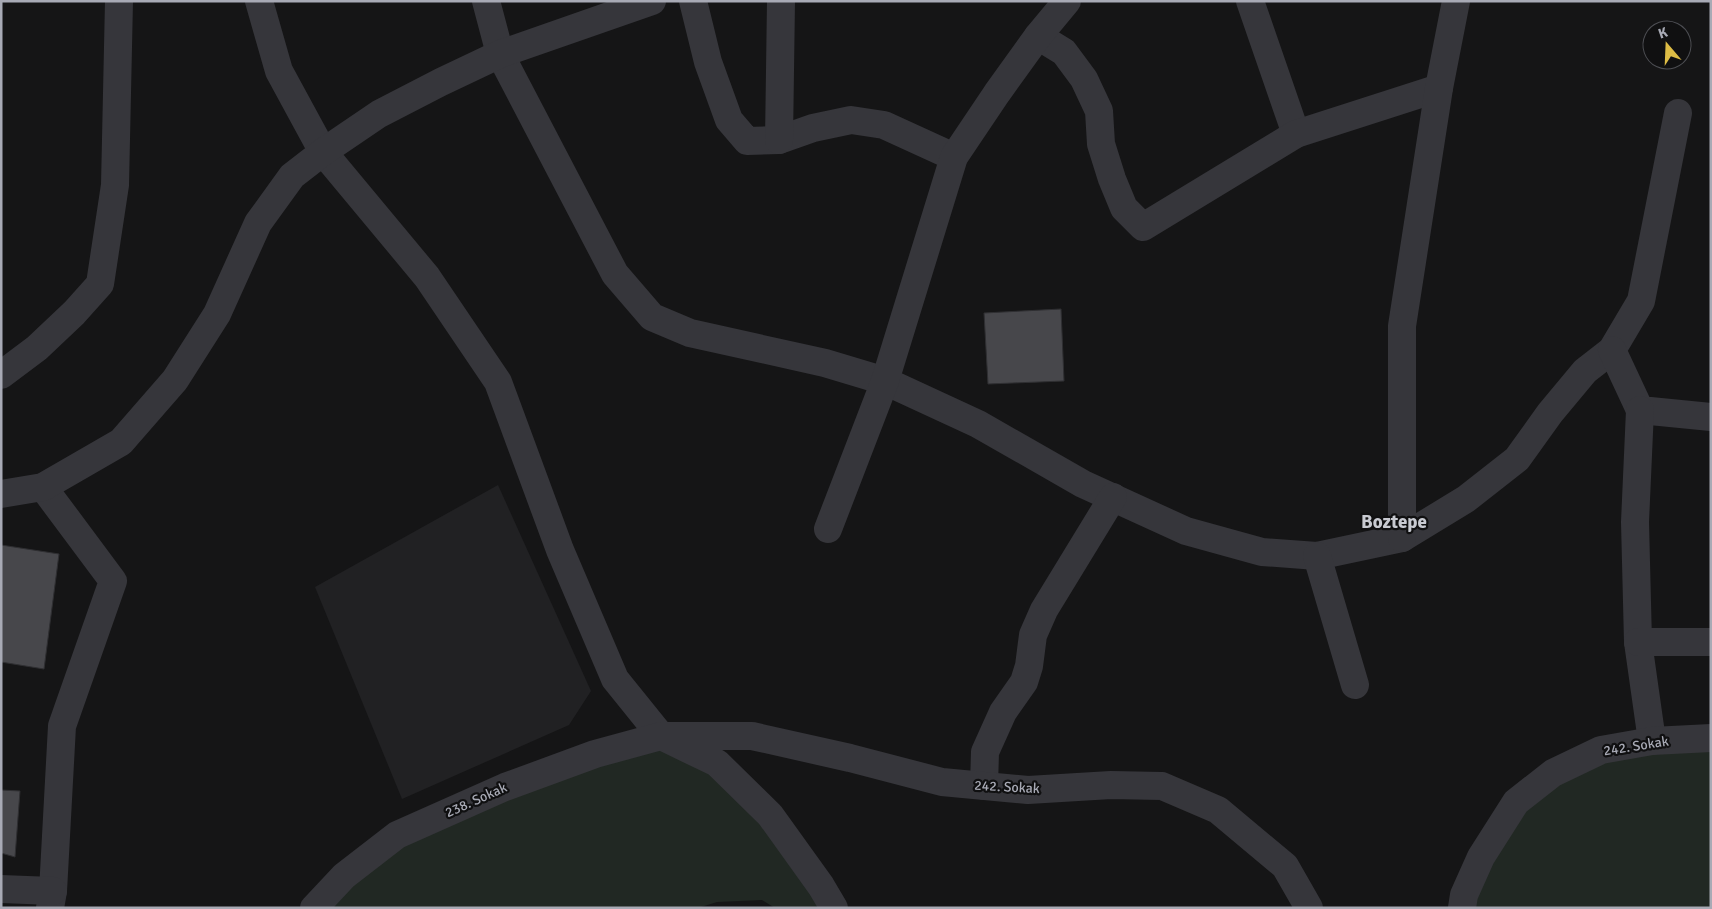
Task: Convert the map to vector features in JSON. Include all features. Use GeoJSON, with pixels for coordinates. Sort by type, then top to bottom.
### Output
{"type":"FeatureCollection","features":[{"type":"Feature","properties":{"kind":"street"},"geometry":{"type":"LineString","coordinates":[[1,375],[37,348],[74,313],[100,284],[115,185],[119,1]]}},
{"type":"Feature","properties":{"kind":"street"},"geometry":{"type":"LineString","coordinates":[[259,1],[279,71],[323,152],[427,277],[498,382],[560,550],[615,679],[661,736],[717,763],[770,815],[821,886],[834,908]]}},
{"type":"Feature","properties":{"kind":"street"},"geometry":{"type":"LineString","coordinates":[[486,1],[500,54],[615,274],[652,317],[690,333],[825,363],[885,381],[978,424],[1083,484],[1186,530],[1262,552],[1317,556],[1402,538],[1466,499],[1518,459],[1550,413],[1585,371],[1612,350],[1641,302],[1678,113]]}},
{"type":"Feature","properties":{"kind":"street"},"geometry":{"type":"LineString","coordinates":[[1,494],[43,487],[121,442],[175,380],[216,314],[258,222],[292,176],[323,152],[380,114],[500,54],[652,1]]}},
{"type":"Feature","properties":{"kind":"street"},"geometry":{"type":"LineString","coordinates":[[693,1],[708,62],[729,120],[747,141],[779,140],[813,128],[851,120],[884,125],[954,157]]}},
{"type":"Feature","properties":{"kind":"street"},"geometry":{"type":"LineString","coordinates":[[779,140],[781,1]]}},
{"type":"Feature","properties":{"kind":"street"},"geometry":{"type":"LineString","coordinates":[[828,529],[885,381],[954,157],[1038,36],[1067,1]]}},
{"type":"Feature","properties":{"kind":"street"},"geometry":{"type":"LineString","coordinates":[[1250,1],[1296,134]]}},
{"type":"Feature","properties":{"kind":"street"},"geometry":{"type":"LineString","coordinates":[[1402,538],[1402,326],[1439,88],[1456,1]]}},
{"type":"Feature","properties":{"kind":"street"},"geometry":{"type":"LineString","coordinates":[[1038,36],[1064,52],[1084,78],[1099,111],[1101,144],[1112,179],[1124,208],[1143,227],[1296,134],[1439,88]]}},
{"type":"Feature","properties":{"kind":"street"},"geometry":{"type":"LineString","coordinates":[[1612,350],[1640,410],[1635,522],[1638,642],[1652,741]]}},
{"type":"Feature","properties":{"kind":"street"},"geometry":{"type":"LineString","coordinates":[[1640,410],[1711,417]]}},
{"type":"Feature","properties":{"kind":"street"},"geometry":{"type":"LineString","coordinates":[[1,889],[51,899],[62,726],[113,581],[43,487]]}},
{"type":"Feature","properties":{"kind":"street"},"geometry":{"type":"LineString","coordinates":[[984,786],[984,752],[1003,712],[1024,682],[1029,666],[1033,635],[1044,610],[1113,497]]}},
{"type":"Feature","properties":{"kind":"street"},"geometry":{"type":"LineString","coordinates":[[1317,556],[1355,685]]}},
{"type":"Feature","properties":{"kind":"street"},"geometry":{"type":"LineString","coordinates":[[1638,642],[1711,642]]}},
{"type":"Feature","properties":{"kind":"street","name":"242. Sokak"},"geometry":{"type":"LineString","coordinates":[[661,736],[752,736],[850,758],[942,782],[1028,790],[1112,785],[1162,786],[1218,810],[1285,866],[1308,908]]}},
{"type":"Feature","properties":{"kind":"street","name":"238. Sokak"},"geometry":{"type":"LineString","coordinates":[[314,908],[344,876],[397,835],[505,787],[595,754],[661,736]]}},
{"type":"Feature","properties":{"kind":"street","name":"242. Sokak"},"geometry":{"type":"LineString","coordinates":[[1462,908],[1464,895],[1481,857],[1516,802],[1553,773],[1601,750],[1652,741],[1711,738]]}},
{"type":"Feature","properties":{"kind":"shaded area"},"geometry":{"type":"Polygon","coordinates":[[[498,485],[591,691],[569,725],[402,799],[315,587],[498,485]]]}},
{"type":"Feature","properties":{"kind":"shaded area"},"geometry":{"type":"Polygon","coordinates":[[[661,736],[717,763],[834,908],[775,908],[762,900],[717,902],[698,908],[314,908],[397,835],[661,736]]]}},
{"type":"Feature","properties":{"kind":"shaded area"},"geometry":{"type":"Polygon","coordinates":[[[1711,738],[1711,908],[1462,908],[1464,895],[1553,773],[1711,738]]]}},
{"type":"Feature","properties":{"kind":"building"},"geometry":{"type":"Polygon","coordinates":[[[1061,309],[1064,381],[988,384],[984,313],[1061,309]]]}},
{"type":"Feature","properties":{"kind":"building"},"geometry":{"type":"Polygon","coordinates":[[[1,545],[59,554],[44,669],[1,662],[1,545]]]}},
{"type":"Feature","properties":{"kind":"building"},"geometry":{"type":"Polygon","coordinates":[[[1,790],[20,791],[15,857],[1,853],[1,790]]]}},
{"type":"Feature","properties":{"kind":"district","name":"Boztepe"},"geometry":{"type":"Point","coordinates":[1394,522]}}]}
